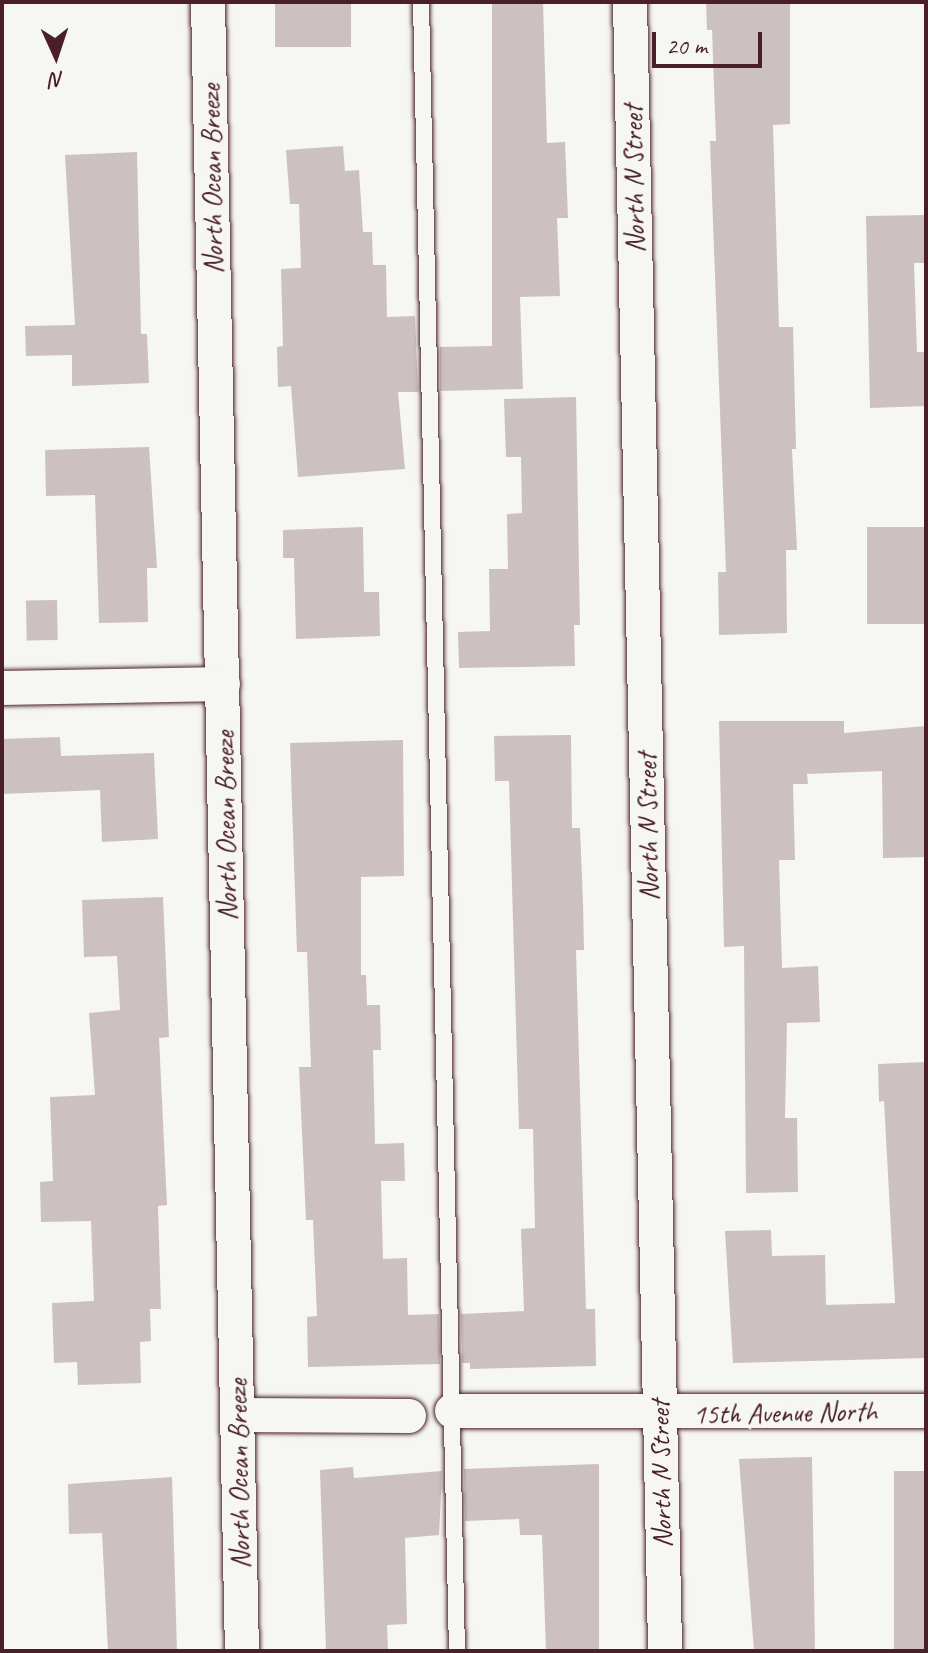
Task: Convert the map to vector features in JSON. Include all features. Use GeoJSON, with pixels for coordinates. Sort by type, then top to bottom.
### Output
{"type":"FeatureCollection","features":[{"type":"Feature","properties":{"kind":"street","name":"North Ocean Breeze"},"geometry":{"type":"LineString","coordinates":[[208,2],[242,1651]]}},
{"type":"Feature","properties":{"kind":"street","name":"North N Street"},"geometry":{"type":"LineString","coordinates":[[630,2],[665,1651]]}},
{"type":"Feature","properties":{"kind":"street"},"geometry":{"type":"LineString","coordinates":[[2,688],[223,684]]}},
{"type":"Feature","properties":{"kind":"street","name":"15th Avenue North"},"geometry":{"type":"LineString","coordinates":[[452,1411],[660,1414],[926,1411]]}},
{"type":"Feature","properties":{"kind":"street"},"geometry":{"type":"LineString","coordinates":[[237,1415],[409,1416]]}},
{"type":"Feature","properties":{"kind":"lane"},"geometry":{"type":"LineString","coordinates":[[421,2],[457,1651]]}},
{"type":"Feature","properties":{"kind":"building"},"geometry":{"type":"Polygon","coordinates":[[[275,2],[351,2],[351,47],[275,47],[275,2]]]}},
{"type":"Feature","properties":{"kind":"building"},"geometry":{"type":"Polygon","coordinates":[[[492,2],[543,2],[547,143],[565,142],[568,218],[557,218],[560,296],[520,297],[523,389],[440,391],[440,347],[492,346],[492,2]]]}},
{"type":"Feature","properties":{"kind":"building"},"geometry":{"type":"Polygon","coordinates":[[[706,2],[790,2],[790,124],[773,125],[779,327],[793,327],[796,449],[792,449],[797,550],[786,550],[787,633],[719,635],[718,572],[726,572],[710,141],[716,141],[712,30],[707,30],[706,2]]]}},
{"type":"Feature","properties":{"kind":"building"},"geometry":{"type":"Polygon","coordinates":[[[343,146],[345,171],[359,170],[363,232],[372,232],[373,265],[386,265],[387,317],[415,316],[418,392],[398,392],[405,469],[298,477],[291,386],[278,387],[277,347],[283,346],[281,269],[301,268],[299,204],[290,204],[286,150],[343,146]]]}},
{"type":"Feature","properties":{"kind":"building"},"geometry":{"type":"Polygon","coordinates":[[[137,152],[141,334],[147,334],[149,383],[72,386],[72,355],[26,356],[25,326],[75,325],[65,155],[137,152]]]}},
{"type":"Feature","properties":{"kind":"building"},"geometry":{"type":"Polygon","coordinates":[[[926,215],[926,263],[914,263],[917,352],[926,352],[926,406],[870,408],[866,216],[926,215]]]}},
{"type":"Feature","properties":{"kind":"building"},"geometry":{"type":"Polygon","coordinates":[[[576,397],[580,625],[574,625],[575,666],[459,668],[458,632],[490,631],[489,569],[508,569],[507,514],[522,513],[521,457],[506,457],[504,399],[576,397]]]}},
{"type":"Feature","properties":{"kind":"building"},"geometry":{"type":"Polygon","coordinates":[[[149,447],[157,568],[147,568],[148,622],[99,623],[95,495],[46,496],[45,450],[149,447]]]}},
{"type":"Feature","properties":{"kind":"building"},"geometry":{"type":"Polygon","coordinates":[[[363,527],[364,592],[379,592],[380,636],[296,639],[294,558],[283,558],[283,530],[363,527]]]}},
{"type":"Feature","properties":{"kind":"building"},"geometry":{"type":"Polygon","coordinates":[[[867,527],[926,527],[926,624],[867,624],[867,527]]]}},
{"type":"Feature","properties":{"kind":"building"},"geometry":{"type":"Polygon","coordinates":[[[57,600],[58,640],[27,641],[26,601],[57,600]]]}},
{"type":"Feature","properties":{"kind":"building"},"geometry":{"type":"Polygon","coordinates":[[[719,721],[844,721],[844,733],[926,726],[926,857],[883,858],[882,771],[807,774],[808,784],[793,784],[795,860],[779,860],[782,968],[818,966],[820,1022],[787,1023],[785,1118],[797,1118],[798,1192],[746,1193],[744,946],[724,947],[719,721]]]}},
{"type":"Feature","properties":{"kind":"building"},"geometry":{"type":"Polygon","coordinates":[[[571,735],[572,828],[580,828],[583,903],[584,950],[576,950],[586,1309],[595,1309],[596,1366],[470,1369],[470,1363],[462,1363],[461,1314],[524,1311],[521,1229],[535,1228],[533,1129],[519,1129],[509,781],[495,781],[494,736],[571,735]]]}},
{"type":"Feature","properties":{"kind":"building"},"geometry":{"type":"Polygon","coordinates":[[[60,737],[61,756],[154,753],[158,839],[102,842],[100,790],[2,794],[2,739],[60,737]]]}},
{"type":"Feature","properties":{"kind":"building"},"geometry":{"type":"Polygon","coordinates":[[[403,740],[404,876],[361,877],[361,975],[366,975],[367,1005],[380,1005],[381,1050],[373,1050],[375,1144],[404,1143],[405,1181],[381,1181],[383,1259],[407,1258],[408,1315],[439,1314],[440,1364],[308,1367],[307,1317],[317,1316],[313,1220],[306,1220],[299,1067],[311,1067],[307,952],[297,952],[290,743],[403,740]]]}},
{"type":"Feature","properties":{"kind":"building"},"geometry":{"type":"Polygon","coordinates":[[[163,897],[169,1037],[159,1038],[167,1205],[158,1206],[161,1309],[150,1309],[151,1341],[140,1342],[141,1383],[78,1385],[77,1362],[54,1363],[52,1303],[94,1301],[91,1221],[41,1222],[40,1182],[53,1181],[50,1097],[95,1095],[89,1013],[120,1010],[117,956],[84,957],[82,900],[163,897]]]}},
{"type":"Feature","properties":{"kind":"building"},"geometry":{"type":"Polygon","coordinates":[[[926,1062],[926,1358],[733,1363],[725,1231],[771,1230],[772,1256],[825,1255],[826,1305],[895,1303],[884,1101],[879,1102],[878,1064],[926,1062]]]}},
{"type":"Feature","properties":{"kind":"building"},"geometry":{"type":"Polygon","coordinates":[[[812,1457],[815,1651],[754,1651],[739,1459],[812,1457]]]}},
{"type":"Feature","properties":{"kind":"building"},"geometry":{"type":"Polygon","coordinates":[[[599,1464],[599,1651],[546,1651],[542,1535],[520,1535],[519,1519],[465,1521],[464,1469],[599,1464]]]}},
{"type":"Feature","properties":{"kind":"building"},"geometry":{"type":"Polygon","coordinates":[[[353,1467],[354,1478],[442,1471],[439,1535],[405,1538],[407,1624],[387,1625],[388,1651],[326,1651],[320,1470],[353,1467]]]}},
{"type":"Feature","properties":{"kind":"building"},"geometry":{"type":"Polygon","coordinates":[[[894,1471],[926,1471],[926,1651],[894,1651],[894,1471]]]}},
{"type":"Feature","properties":{"kind":"building"},"geometry":{"type":"Polygon","coordinates":[[[172,1477],[177,1651],[108,1651],[102,1533],[69,1534],[68,1484],[172,1477]]]}}]}
